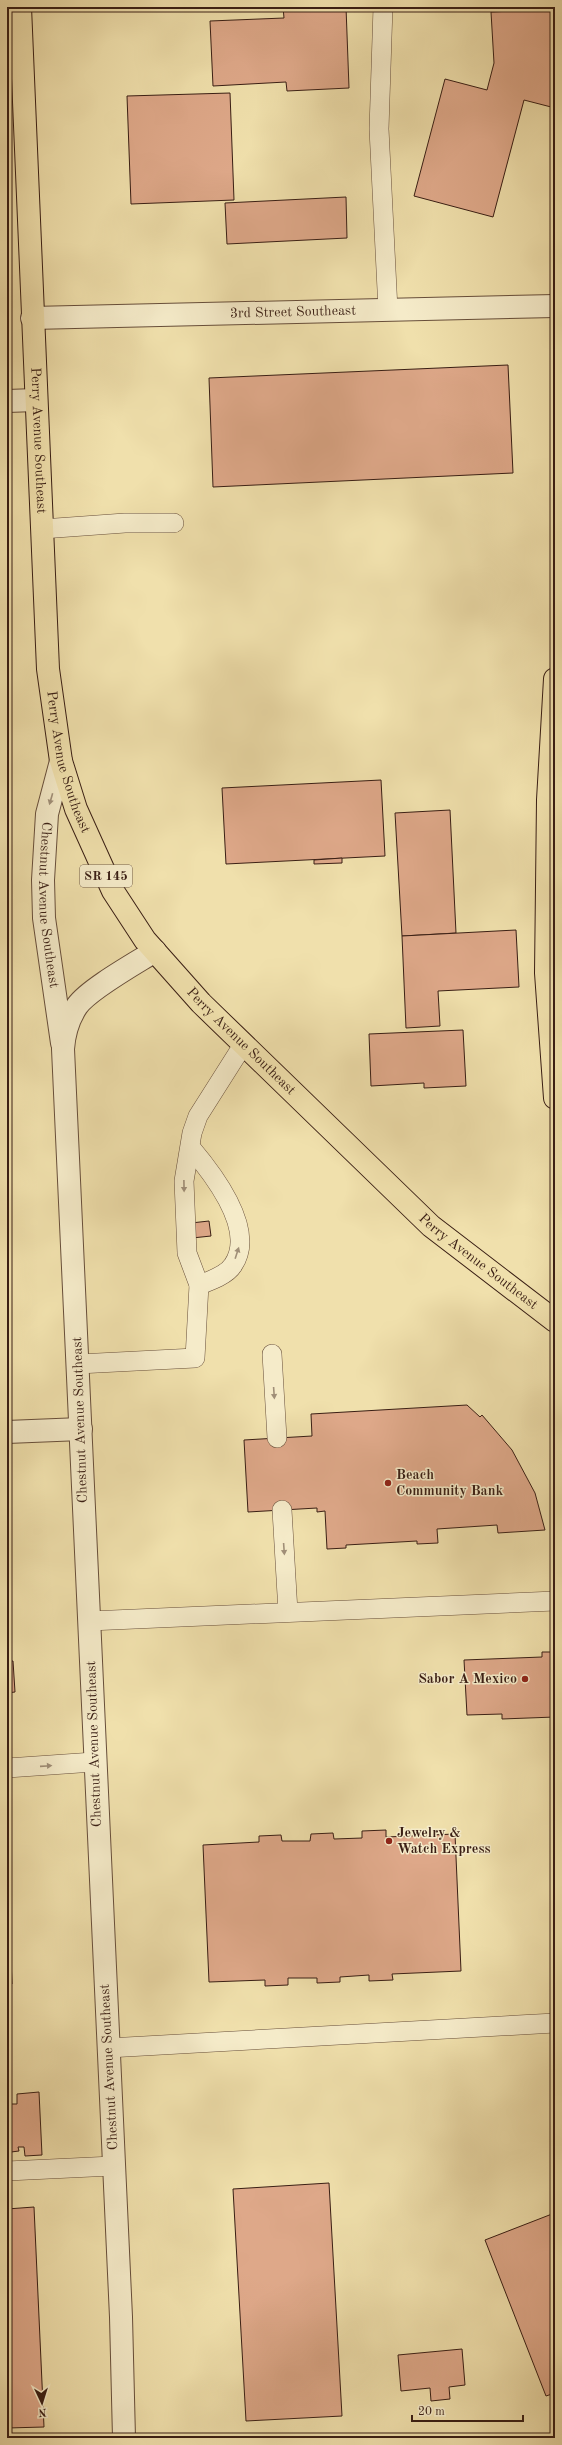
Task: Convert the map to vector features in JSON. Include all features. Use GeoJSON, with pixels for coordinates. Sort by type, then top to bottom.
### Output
{"type":"FeatureCollection","features":[{"type":"Feature","properties":{"kind":"main road","name":"Perry Avenue Southeast"},"geometry":{"type":"LineString","coordinates":[[20,7],[48,669],[62,761],[76,809],[113,891],[154,951],[201,1003],[431,1226],[555,1321]]}},
{"type":"Feature","properties":{"kind":"main road"},"geometry":{"type":"LineString","coordinates":[[555,679],[548,800],[546,973],[555,1098]]}},
{"type":"Feature","properties":{"kind":"street","name":"3rd Street Southeast"},"geometry":{"type":"LineString","coordinates":[[32,318],[555,306]]}},
{"type":"Feature","properties":{"kind":"street"},"geometry":{"type":"LineString","coordinates":[[7,401],[36,400]]}},
{"type":"Feature","properties":{"kind":"street","name":"Chestnut Avenue Southeast"},"geometry":{"type":"LineString","coordinates":[[62,761],[47,814],[43,880],[44,918],[63,1049],[81,1429],[124,2438]]}},
{"type":"Feature","properties":{"kind":"street","name":"Chestnut Avenue Southeast"},"geometry":{"type":"LineString","coordinates":[[63,1049],[64,1036],[78,1006],[94,990],[154,951]]}},
{"type":"Feature","properties":{"kind":"street"},"geometry":{"type":"LineString","coordinates":[[7,1432],[81,1429]]}},
{"type":"Feature","properties":{"kind":"lane"},"geometry":{"type":"LineString","coordinates":[[383,7],[379,129],[388,310]]}},
{"type":"Feature","properties":{"kind":"lane"},"geometry":{"type":"LineString","coordinates":[[42,529],[125,523],[174,523]]}},
{"type":"Feature","properties":{"kind":"lane"},"geometry":{"type":"LineString","coordinates":[[78,1364],[195,1358],[199,1285],[187,1254],[184,1181],[191,1148],[192,1133],[198,1116],[243,1045]]}},
{"type":"Feature","properties":{"kind":"lane"},"geometry":{"type":"LineString","coordinates":[[191,1148],[211,1171],[228,1200],[239,1231],[240,1247],[233,1266],[216,1278],[199,1285]]}},
{"type":"Feature","properties":{"kind":"lane"},"geometry":{"type":"LineString","coordinates":[[272,1354],[277,1438]]}},
{"type":"Feature","properties":{"kind":"lane"},"geometry":{"type":"LineString","coordinates":[[282,1510],[288,1612]]}},
{"type":"Feature","properties":{"kind":"lane"},"geometry":{"type":"LineString","coordinates":[[89,1622],[555,1601]]}},
{"type":"Feature","properties":{"kind":"lane"},"geometry":{"type":"LineString","coordinates":[[7,1768],[94,1762]]}},
{"type":"Feature","properties":{"kind":"lane"},"geometry":{"type":"LineString","coordinates":[[108,2048],[555,2023]]}},
{"type":"Feature","properties":{"kind":"lane"},"geometry":{"type":"LineString","coordinates":[[7,2171],[113,2166]]}},
{"type":"Feature","properties":{"kind":"building"},"geometry":{"type":"Polygon","coordinates":[[[118,7],[161,7],[118,9],[118,7]]]}},
{"type":"Feature","properties":{"kind":"building"},"geometry":{"type":"Polygon","coordinates":[[[283,7],[346,7],[349,88],[287,91],[286,82],[213,86],[210,21],[284,18],[283,7]]]}},
{"type":"Feature","properties":{"kind":"building"},"geometry":{"type":"Polygon","coordinates":[[[555,9],[555,108],[524,100],[493,217],[414,196],[445,79],[487,90],[494,63],[491,12],[555,9]]]}},
{"type":"Feature","properties":{"kind":"building"},"geometry":{"type":"Polygon","coordinates":[[[230,93],[234,200],[131,204],[127,96],[230,93]]]}},
{"type":"Feature","properties":{"kind":"building"},"geometry":{"type":"Polygon","coordinates":[[[346,197],[347,238],[227,244],[225,203],[346,197]]]}},
{"type":"Feature","properties":{"kind":"building"},"geometry":{"type":"Polygon","coordinates":[[[508,365],[513,473],[213,487],[209,378],[508,365]]]}},
{"type":"Feature","properties":{"kind":"building"},"geometry":{"type":"Polygon","coordinates":[[[381,780],[385,856],[226,864],[222,788],[381,780]]]}},
{"type":"Feature","properties":{"kind":"building"},"geometry":{"type":"Polygon","coordinates":[[[450,810],[456,933],[402,936],[395,813],[450,810]]]}},
{"type":"Feature","properties":{"kind":"building"},"geometry":{"type":"Polygon","coordinates":[[[342,858],[342,863],[314,864],[314,860],[342,858]]]}},
{"type":"Feature","properties":{"kind":"building"},"geometry":{"type":"Polygon","coordinates":[[[516,930],[519,987],[438,991],[440,1026],[406,1028],[402,936],[516,930]]]}},
{"type":"Feature","properties":{"kind":"building"},"geometry":{"type":"Polygon","coordinates":[[[463,1030],[466,1086],[424,1088],[424,1083],[371,1086],[369,1034],[463,1030]]]}},
{"type":"Feature","properties":{"kind":"building"},"geometry":{"type":"Polygon","coordinates":[[[209,1221],[211,1236],[192,1238],[191,1223],[209,1221]]]}},
{"type":"Feature","properties":{"kind":"building","name":"Beach Community Bank"},"geometry":{"type":"Polygon","coordinates":[[[467,1405],[480,1417],[482,1415],[512,1450],[535,1493],[545,1530],[498,1533],[497,1525],[437,1529],[438,1543],[417,1544],[417,1541],[346,1545],[346,1548],[327,1549],[325,1511],[317,1512],[317,1508],[248,1512],[244,1440],[312,1436],[311,1414],[467,1405]]]}},
{"type":"Feature","properties":{"kind":"building"},"geometry":{"type":"Polygon","coordinates":[[[7,1563],[9,1563],[11,1596],[7,1596],[7,1563]]]}},
{"type":"Feature","properties":{"kind":"building"},"geometry":{"type":"Polygon","coordinates":[[[542,1652],[555,1652],[555,1717],[502,1719],[502,1714],[467,1715],[464,1660],[542,1657],[542,1652]]]}},
{"type":"Feature","properties":{"kind":"building"},"geometry":{"type":"Polygon","coordinates":[[[7,1661],[13,1661],[15,1692],[7,1693],[7,1661]]]}},
{"type":"Feature","properties":{"kind":"building"},"geometry":{"type":"Polygon","coordinates":[[[386,1830],[386,1837],[455,1834],[461,1971],[392,1974],[393,1980],[369,1981],[369,1975],[340,1977],[340,1982],[317,1983],[317,1978],[288,1978],[288,1985],[265,1986],[265,1980],[209,1982],[203,1845],[259,1842],[259,1836],[281,1835],[282,1841],[310,1841],[311,1834],[333,1833],[334,1839],[362,1838],[362,1831],[386,1830]]]}},
{"type":"Feature","properties":{"kind":"building"},"geometry":{"type":"Polygon","coordinates":[[[7,1907],[9,1907],[12,1984],[7,1984],[7,1907]]]}},
{"type":"Feature","properties":{"kind":"building"},"geometry":{"type":"Polygon","coordinates":[[[39,2092],[42,2155],[25,2156],[24,2147],[18,2147],[19,2151],[11,2152],[10,2148],[7,2148],[7,2104],[17,2104],[17,2094],[39,2092]]]}},
{"type":"Feature","properties":{"kind":"building"},"geometry":{"type":"Polygon","coordinates":[[[329,2183],[342,2416],[246,2421],[233,2189],[329,2183]]]}},
{"type":"Feature","properties":{"kind":"building"},"geometry":{"type":"Polygon","coordinates":[[[34,2207],[44,2427],[7,2428],[7,2209],[34,2207]]]}},
{"type":"Feature","properties":{"kind":"building"},"geometry":{"type":"Polygon","coordinates":[[[552,2214],[555,2223],[555,2393],[546,2396],[485,2240],[552,2214]]]}},
{"type":"Feature","properties":{"kind":"building"},"geometry":{"type":"Polygon","coordinates":[[[462,2349],[465,2385],[449,2387],[450,2399],[431,2401],[430,2388],[401,2391],[398,2355],[462,2349]]]}},
{"type":"Feature","properties":{"kind":"place","name":"Beach Community Bank"},"geometry":{"type":"Point","coordinates":[388,1483]}},
{"type":"Feature","properties":{"kind":"place","name":"Sabor A Mexico"},"geometry":{"type":"Point","coordinates":[525,1679]}},
{"type":"Feature","properties":{"kind":"place","name":"Jewelry & Watch Express"},"geometry":{"type":"Point","coordinates":[389,1841]}}]}
